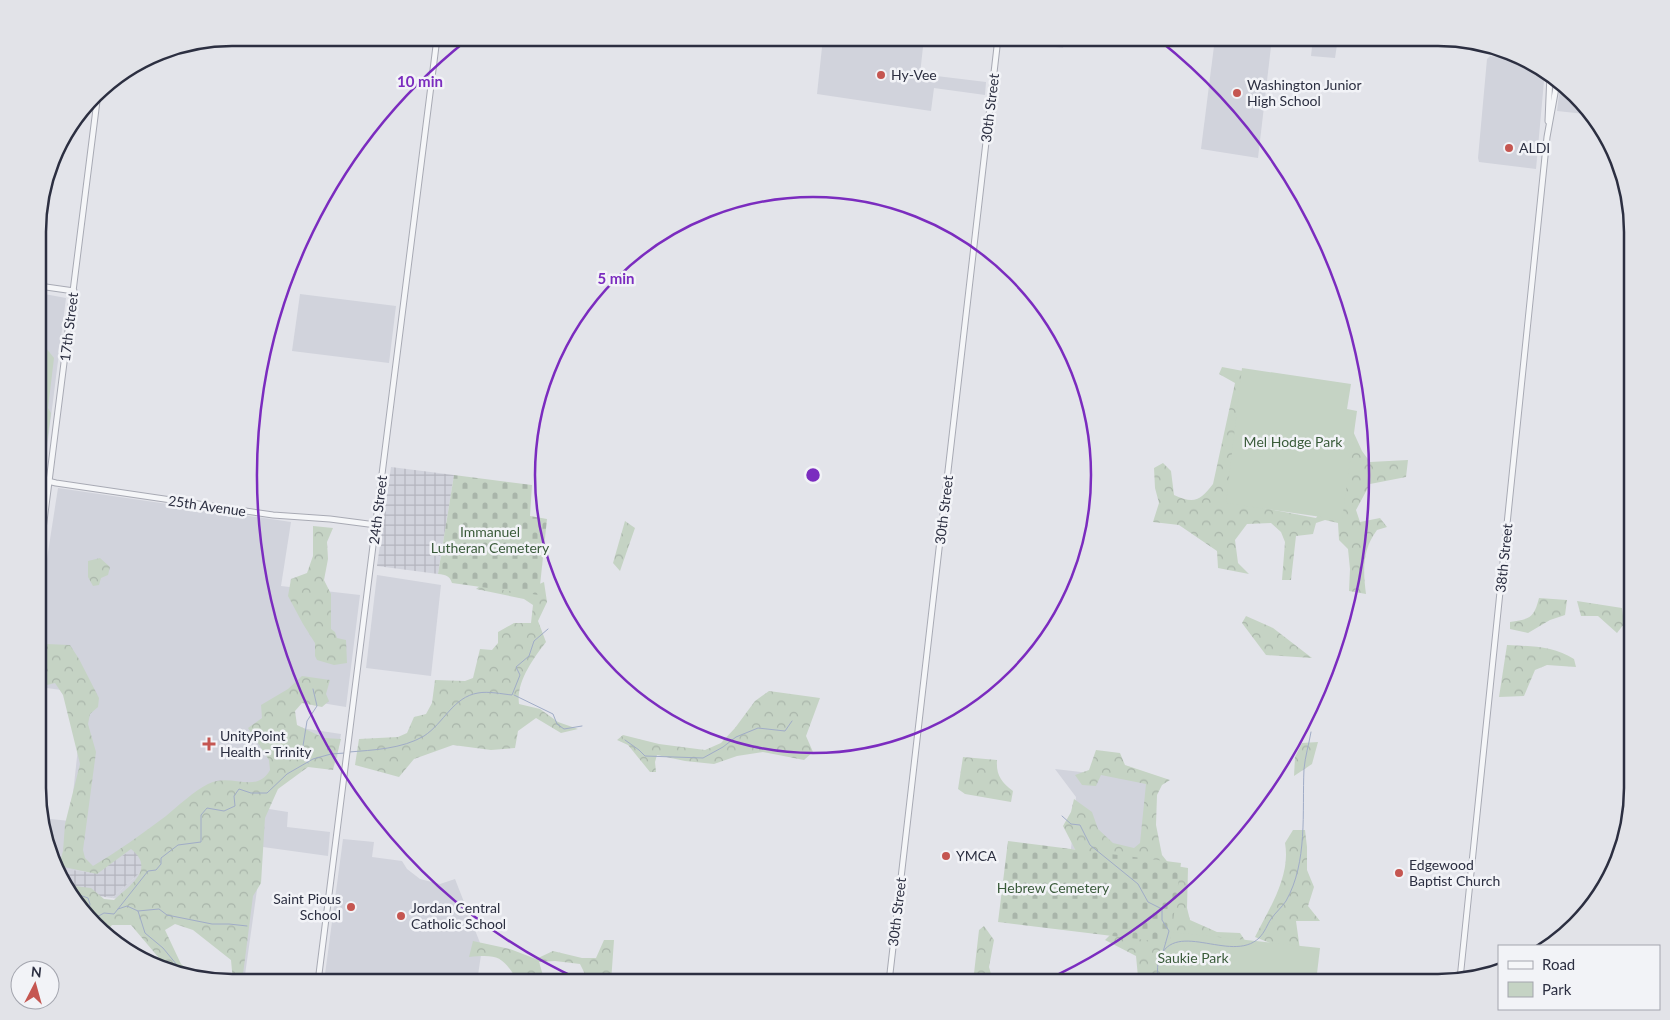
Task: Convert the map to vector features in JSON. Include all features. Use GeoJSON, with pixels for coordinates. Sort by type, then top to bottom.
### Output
{"type":"FeatureCollection","features":[{"type":"Feature","properties":{"kind":"street","name":"24th Street"},"geometry":{"type":"LineString","coordinates":[[319,974],[436,46]]}},
{"type":"Feature","properties":{"kind":"street","name":"30th Street"},"geometry":{"type":"LineString","coordinates":[[890,974],[997,46]]}},
{"type":"Feature","properties":{"kind":"street","name":"38th Street"},"geometry":{"type":"LineString","coordinates":[[1461,972],[1547,137],[1550,84]]}},
{"type":"Feature","properties":{"kind":"street","name":"38th Street"},"geometry":{"type":"LineString","coordinates":[[1547,137],[1556,88]]}},
{"type":"Feature","properties":{"kind":"street","name":"17th Street"},"geometry":{"type":"LineString","coordinates":[[46,511],[97,105]]}},
{"type":"Feature","properties":{"kind":"street"},"geometry":{"type":"LineString","coordinates":[[46,287],[74,291]]}},
{"type":"Feature","properties":{"kind":"street","name":"25th Avenue"},"geometry":{"type":"LineString","coordinates":[[46,481],[273,515],[330,519],[376,525]]}},
{"type":"Feature","properties":{"kind":"shaded area"},"geometry":{"type":"Polygon","coordinates":[[[822,46],[923,46],[920,74],[986,82],[985,95],[934,88],[931,111],[817,94],[822,46]]]}},
{"type":"Feature","properties":{"kind":"shaded area","name":"Washington Junior High School"},"geometry":{"type":"Polygon","coordinates":[[[1214,46],[1271,46],[1258,158],[1201,149],[1214,46]]]}},
{"type":"Feature","properties":{"kind":"shaded area"},"geometry":{"type":"Polygon","coordinates":[[[1312,46],[1337,46],[1335,58],[1311,56],[1312,46]]]}},
{"type":"Feature","properties":{"kind":"shaded area"},"geometry":{"type":"Polygon","coordinates":[[[1490,56],[1509,60],[1544,80],[1536,169],[1479,162],[1487,59],[1490,56]]]}},
{"type":"Feature","properties":{"kind":"shaded area"},"geometry":{"type":"Polygon","coordinates":[[[1559,91],[1581,114],[1557,111],[1559,91]]]}},
{"type":"Feature","properties":{"kind":"shaded area"},"geometry":{"type":"Polygon","coordinates":[[[46,294],[66,298],[46,456],[46,294]]]}},
{"type":"Feature","properties":{"kind":"shaded area"},"geometry":{"type":"Polygon","coordinates":[[[300,294],[396,306],[389,363],[292,351],[300,294]]]}},
{"type":"Feature","properties":{"kind":"shaded area"},"geometry":{"type":"Polygon","coordinates":[[[391,467],[454,475],[438,574],[377,566],[391,467]]]}},
{"type":"Feature","properties":{"kind":"shaded area","name":"UnityPoint Health - Trinity"},"geometry":{"type":"Polygon","coordinates":[[[58,488],[291,522],[281,586],[360,595],[346,707],[279,696],[275,724],[341,734],[337,758],[305,755],[271,788],[269,809],[288,812],[287,827],[330,832],[328,856],[263,847],[245,974],[232,974],[240,917],[112,898],[157,857],[94,873],[65,869],[56,848],[49,819],[70,821],[84,693],[46,688],[46,565],[58,488]]]}},
{"type":"Feature","properties":{"kind":"shaded area"},"geometry":{"type":"Polygon","coordinates":[[[377,575],[441,585],[431,676],[366,668],[377,575]]]}},
{"type":"Feature","properties":{"kind":"shaded area"},"geometry":{"type":"Polygon","coordinates":[[[1055,769],[1150,780],[1139,858],[1071,849],[1076,797],[1055,769]]]}},
{"type":"Feature","properties":{"kind":"shaded area","name":"Jordan Central Catholic School"},"geometry":{"type":"Polygon","coordinates":[[[343,839],[374,842],[372,857],[402,861],[407,869],[420,879],[440,884],[455,879],[482,948],[478,974],[325,974],[343,839]]]}},
{"type":"Feature","properties":{"kind":"shaded area"},"geometry":{"type":"Polygon","coordinates":[[[145,842],[157,857],[112,898],[80,894],[65,869],[94,873],[145,842]]]}},
{"type":"Feature","properties":{"kind":"green space"},"geometry":{"type":"Polygon","coordinates":[[[46,348],[54,358],[48,408],[51,413],[46,450],[46,348]]]}},
{"type":"Feature","properties":{"kind":"green space"},"geometry":{"type":"Polygon","coordinates":[[[1222,367],[1243,371],[1233,502],[1316,518],[1328,502],[1352,429],[1362,451],[1370,462],[1408,460],[1406,477],[1370,484],[1356,510],[1360,522],[1380,518],[1387,527],[1377,530],[1366,553],[1364,577],[1366,594],[1349,591],[1350,569],[1348,549],[1339,540],[1338,523],[1325,520],[1316,523],[1313,534],[1296,536],[1291,580],[1282,580],[1285,542],[1281,532],[1271,523],[1247,524],[1235,540],[1238,563],[1249,574],[1218,568],[1217,551],[1179,525],[1153,522],[1159,503],[1155,488],[1154,468],[1163,463],[1171,471],[1174,495],[1187,499],[1192,500],[1200,497],[1213,484],[1235,383],[1219,374],[1222,367]]]}},
{"type":"Feature","properties":{"kind":"green space","name":"Mel Hodge Park"},"geometry":{"type":"Polygon","coordinates":[[[1242,368],[1351,384],[1347,409],[1357,411],[1342,520],[1226,503],[1242,368]]]}},
{"type":"Feature","properties":{"kind":"green space","name":"Immanuel Lutheran Cemetery"},"geometry":{"type":"Polygon","coordinates":[[[454,475],[532,485],[530,516],[547,519],[539,595],[452,583],[447,576],[438,574],[454,475]]]}},
{"type":"Feature","properties":{"kind":"green space"},"geometry":{"type":"Polygon","coordinates":[[[625,521],[635,528],[620,571],[613,563],[625,521]]]}},
{"type":"Feature","properties":{"kind":"green space"},"geometry":{"type":"Polygon","coordinates":[[[313,526],[333,528],[327,542],[328,559],[324,580],[331,594],[331,629],[335,632],[337,638],[346,640],[347,663],[334,665],[317,660],[315,656],[315,643],[288,596],[291,579],[307,573],[313,556],[313,526]]]}},
{"type":"Feature","properties":{"kind":"green space"},"geometry":{"type":"Polygon","coordinates":[[[100,558],[110,567],[108,575],[101,578],[99,585],[93,586],[88,577],[88,561],[100,558]]]}},
{"type":"Feature","properties":{"kind":"green space"},"geometry":{"type":"Polygon","coordinates":[[[544,582],[547,602],[538,621],[546,642],[526,671],[520,687],[519,704],[540,709],[558,722],[578,729],[561,733],[536,718],[518,731],[515,748],[491,750],[453,745],[414,759],[399,777],[355,765],[359,739],[398,737],[407,733],[414,717],[426,714],[432,703],[435,680],[465,681],[473,678],[480,649],[492,650],[498,643],[498,632],[514,623],[531,623],[533,605],[524,599],[476,589],[481,585],[523,591],[544,582]]]}},
{"type":"Feature","properties":{"kind":"green space"},"geometry":{"type":"Polygon","coordinates":[[[1539,598],[1567,600],[1565,615],[1550,620],[1528,633],[1510,629],[1510,622],[1522,620],[1533,614],[1539,598]]]}},
{"type":"Feature","properties":{"kind":"green space"},"geometry":{"type":"Polygon","coordinates":[[[1577,601],[1622,608],[1624,624],[1617,633],[1598,616],[1581,616],[1577,601]]]}},
{"type":"Feature","properties":{"kind":"green space"},"geometry":{"type":"Polygon","coordinates":[[[1246,616],[1273,628],[1312,658],[1266,655],[1242,623],[1246,616]]]}},
{"type":"Feature","properties":{"kind":"green space"},"geometry":{"type":"Polygon","coordinates":[[[46,644],[70,645],[99,698],[98,707],[90,714],[88,724],[96,752],[83,850],[85,858],[93,866],[139,836],[208,784],[225,780],[258,781],[264,777],[270,770],[269,760],[248,728],[262,718],[261,705],[288,689],[302,676],[330,680],[326,694],[329,701],[322,707],[302,703],[295,711],[297,725],[324,738],[341,739],[333,770],[308,767],[278,789],[265,818],[261,883],[253,896],[243,974],[232,974],[231,960],[193,930],[175,924],[165,930],[181,964],[185,967],[160,960],[131,925],[112,925],[109,928],[92,911],[75,886],[91,888],[104,899],[114,900],[133,883],[141,870],[141,863],[138,856],[131,849],[97,874],[64,867],[61,860],[65,824],[80,764],[63,695],[55,683],[46,685],[46,644]]]}},
{"type":"Feature","properties":{"kind":"green space"},"geometry":{"type":"Polygon","coordinates":[[[1507,645],[1542,647],[1558,651],[1574,659],[1576,667],[1547,665],[1535,670],[1524,696],[1499,697],[1507,645]]]}},
{"type":"Feature","properties":{"kind":"green space"},"geometry":{"type":"Polygon","coordinates":[[[769,691],[820,698],[806,736],[813,752],[804,760],[763,752],[737,756],[714,764],[685,761],[657,755],[655,762],[656,772],[650,772],[628,745],[617,740],[623,735],[659,744],[705,750],[721,743],[755,701],[769,691]]]}},
{"type":"Feature","properties":{"kind":"green space"},"geometry":{"type":"Polygon","coordinates":[[[1318,742],[1312,764],[1294,776],[1295,757],[1302,743],[1318,742]]]}},
{"type":"Feature","properties":{"kind":"green space"},"geometry":{"type":"Polygon","coordinates":[[[1096,750],[1120,753],[1125,765],[1170,780],[1162,785],[1157,795],[1156,825],[1162,855],[1170,865],[1188,868],[1187,908],[1190,920],[1217,932],[1240,933],[1252,951],[1228,974],[1138,974],[1136,956],[1105,940],[1111,934],[1078,855],[1063,826],[1071,812],[1074,799],[1092,812],[1098,829],[1113,843],[1134,848],[1140,843],[1146,784],[1101,775],[1096,786],[1082,785],[1075,775],[1089,770],[1096,750]]]}},
{"type":"Feature","properties":{"kind":"green space"},"geometry":{"type":"Polygon","coordinates":[[[963,757],[997,760],[997,770],[1000,778],[1013,791],[1011,802],[965,794],[958,789],[963,757]]]}},
{"type":"Feature","properties":{"kind":"green space"},"geometry":{"type":"Polygon","coordinates":[[[1293,830],[1305,830],[1307,870],[1314,887],[1308,906],[1320,921],[1296,921],[1300,950],[1280,947],[1255,937],[1278,892],[1285,868],[1285,843],[1293,830]]]}},
{"type":"Feature","properties":{"kind":"green space","name":"Hebrew Cemetery"},"geometry":{"type":"Polygon","coordinates":[[[1008,841],[1181,863],[1170,943],[998,922],[1008,841]]]}},
{"type":"Feature","properties":{"kind":"green space"},"geometry":{"type":"Polygon","coordinates":[[[984,926],[994,940],[989,967],[991,974],[974,974],[979,930],[984,926]]]}},
{"type":"Feature","properties":{"kind":"green space","name":"Saukie Park"},"geometry":{"type":"Polygon","coordinates":[[[1171,932],[1320,948],[1317,974],[1167,974],[1171,932]]]}},
{"type":"Feature","properties":{"kind":"green space"},"geometry":{"type":"Polygon","coordinates":[[[604,940],[614,940],[612,974],[585,974],[580,964],[555,961],[539,962],[543,974],[513,974],[504,962],[494,957],[469,957],[473,941],[510,949],[536,959],[553,951],[582,958],[596,958],[604,940]]]}},
{"type":"Feature","properties":{"kind":"waterway"},"geometry":{"type":"LineString","coordinates":[[349,752],[406,744],[424,736],[455,705],[469,695],[486,692],[512,695],[520,675],[516,667],[529,656],[534,641],[548,629]]}},
{"type":"Feature","properties":{"kind":"waterway"},"geometry":{"type":"LineString","coordinates":[[308,763],[302,752],[307,721],[317,706],[313,689]]}},
{"type":"Feature","properties":{"kind":"waterway"},"geometry":{"type":"LineString","coordinates":[[514,695],[553,714],[557,724],[564,729],[582,726]]}},
{"type":"Feature","properties":{"kind":"waterway"},"geometry":{"type":"LineString","coordinates":[[625,740],[645,756],[703,758],[736,737],[758,728],[785,731],[792,721]]}},
{"type":"Feature","properties":{"kind":"waterway"},"geometry":{"type":"LineString","coordinates":[[1157,974],[1158,963],[1165,949],[1175,943],[1188,941],[1233,947],[1247,945],[1261,936],[1271,919],[1286,901],[1293,886],[1301,853],[1304,769],[1311,732]]}},
{"type":"Feature","properties":{"kind":"waterway"},"geometry":{"type":"LineString","coordinates":[[98,916],[104,913],[114,914],[148,871],[156,870],[161,864],[161,858],[178,845],[201,842],[201,815],[207,808],[224,811],[235,806],[234,796],[239,789],[251,793],[267,793],[287,774],[313,759],[331,754],[345,753]]}},
{"type":"Feature","properties":{"kind":"waterway"},"geometry":{"type":"LineString","coordinates":[[1062,816],[1071,824],[1080,825],[1090,845],[1138,884],[1148,902],[1162,909],[1162,920],[1169,931],[1163,952]]}},
{"type":"Feature","properties":{"kind":"waterway"},"geometry":{"type":"LineString","coordinates":[[81,896],[88,898],[89,907]]}},
{"type":"Feature","properties":{"kind":"waterway"},"geometry":{"type":"LineString","coordinates":[[118,909],[127,906],[138,911],[145,933],[163,948],[177,965]]}},
{"type":"Feature","properties":{"kind":"waterway"},"geometry":{"type":"LineString","coordinates":[[138,911],[159,909],[167,915],[212,924],[247,926]]}},
{"type":"Feature","properties":{"kind":"place","name":"Hy-Vee"},"geometry":{"type":"Point","coordinates":[881,75]}},
{"type":"Feature","properties":{"kind":"place","name":"Washington Junior High School"},"geometry":{"type":"Point","coordinates":[1237,93]}},
{"type":"Feature","properties":{"kind":"place","name":"ALDI"},"geometry":{"type":"Point","coordinates":[1509,148]}},
{"type":"Feature","properties":{"kind":"place","name":"UnityPoint Health - Trinity"},"geometry":{"type":"Point","coordinates":[209,744]}},
{"type":"Feature","properties":{"kind":"place","name":"YMCA"},"geometry":{"type":"Point","coordinates":[946,856]}},
{"type":"Feature","properties":{"kind":"place","name":"Edgewood Baptist Church"},"geometry":{"type":"Point","coordinates":[1399,873]}},
{"type":"Feature","properties":{"kind":"place","name":"Saint Pious School"},"geometry":{"type":"Point","coordinates":[351,907]}},
{"type":"Feature","properties":{"kind":"place","name":"Jordan Central Catholic School"},"geometry":{"type":"Point","coordinates":[401,916]}}]}
